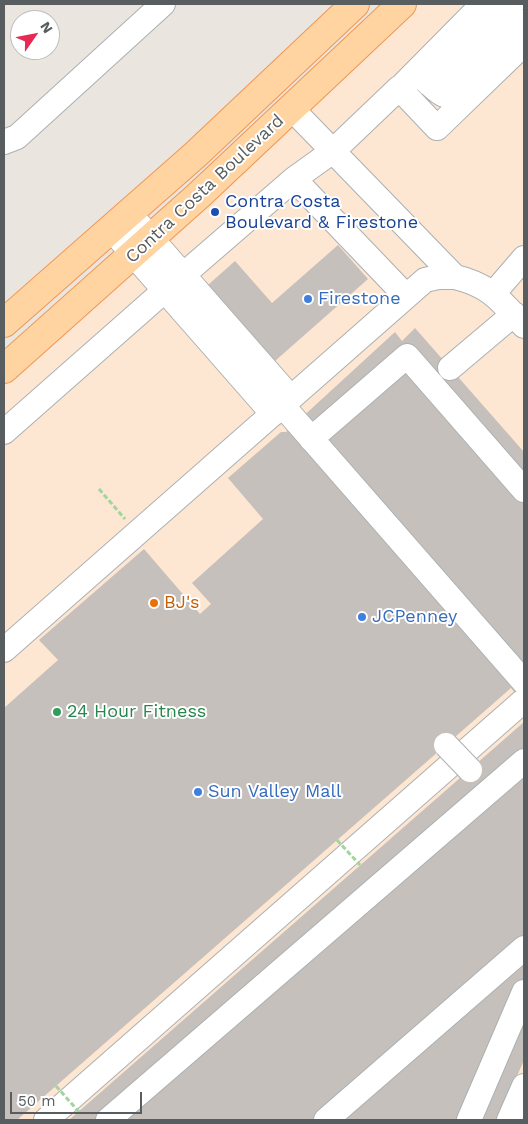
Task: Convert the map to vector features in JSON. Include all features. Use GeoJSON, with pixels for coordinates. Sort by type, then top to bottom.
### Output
{"type":"FeatureCollection","features":[{"type":"Feature","properties":{"kind":"main road","name":"Contra Costa Boulevard"},"geometry":{"type":"LineString","coordinates":[[4,323],[195,155],[355,4]]}},
{"type":"Feature","properties":{"kind":"main road","name":"Contra Costa Boulevard"},"geometry":{"type":"LineString","coordinates":[[4,369],[143,247],[402,4]]}},
{"type":"Feature","properties":{"kind":"street"},"geometry":{"type":"LineString","coordinates":[[4,142],[17,137],[163,4]]}},
{"type":"Feature","properties":{"kind":"street"},"geometry":{"type":"LineString","coordinates":[[414,83],[423,63],[483,4]]}},
{"type":"Feature","properties":{"kind":"street"},"geometry":{"type":"LineString","coordinates":[[183,275],[294,179],[333,151],[367,120],[512,4]]}},
{"type":"Feature","properties":{"kind":"street"},"geometry":{"type":"LineString","coordinates":[[414,83],[444,95],[450,93],[524,22]]}},
{"type":"Feature","properties":{"kind":"street"},"geometry":{"type":"LineString","coordinates":[[414,83],[437,128],[524,44]]}},
{"type":"Feature","properties":{"kind":"street"},"geometry":{"type":"LineString","coordinates":[[292,109],[455,278]]}},
{"type":"Feature","properties":{"kind":"street"},"geometry":{"type":"LineString","coordinates":[[294,179],[406,296]]}},
{"type":"Feature","properties":{"kind":"street"},"geometry":{"type":"LineString","coordinates":[[120,221],[143,247],[183,275],[214,310],[282,406]]}},
{"type":"Feature","properties":{"kind":"street"},"geometry":{"type":"LineString","coordinates":[[46,1120],[520,675],[282,406],[196,327],[164,292],[143,247]]}},
{"type":"Feature","properties":{"kind":"street"},"geometry":{"type":"LineString","coordinates":[[493,294],[524,258]]}},
{"type":"Feature","properties":{"kind":"street"},"geometry":{"type":"LineString","coordinates":[[4,650],[424,280],[438,277],[476,282],[493,294],[519,320],[450,368]]}},
{"type":"Feature","properties":{"kind":"street"},"geometry":{"type":"LineString","coordinates":[[4,432],[164,292]]}},
{"type":"Feature","properties":{"kind":"street"},"geometry":{"type":"LineString","coordinates":[[196,327],[214,310]]}},
{"type":"Feature","properties":{"kind":"street"},"geometry":{"type":"LineString","coordinates":[[312,439],[407,356],[524,490]]}},
{"type":"Feature","properties":{"kind":"street"},"geometry":{"type":"LineString","coordinates":[[446,745],[490,791]]}},
{"type":"Feature","properties":{"kind":"street"},"geometry":{"type":"LineString","coordinates":[[108,1120],[524,761]]}},
{"type":"Feature","properties":{"kind":"street"},"geometry":{"type":"LineString","coordinates":[[326,1120],[524,948]]}},
{"type":"Feature","properties":{"kind":"street"},"geometry":{"type":"LineString","coordinates":[[469,1120],[524,992]]}},
{"type":"Feature","properties":{"kind":"street"},"geometry":{"type":"LineString","coordinates":[[509,1120],[524,1086]]}},
{"type":"Feature","properties":{"kind":"path"},"geometry":{"type":"LineString","coordinates":[[338,840],[360,865]]}},
{"type":"Feature","properties":{"kind":"path"},"geometry":{"type":"LineString","coordinates":[[56,1086],[79,1112]]}},
{"type":"Feature","properties":{"kind":"shaded area"},"geometry":{"type":"Polygon","coordinates":[[[402,4],[524,4],[524,1120],[4,1120],[4,369],[402,4]]]}},
{"type":"Feature","properties":{"kind":"building"},"geometry":{"type":"Polygon","coordinates":[[[338,245],[368,279],[275,361],[208,285],[235,261],[272,303],[338,245]]]}},
{"type":"Feature","properties":{"kind":"building","name":"Sun Valley Mall"},"geometry":{"type":"Polygon","coordinates":[[[415,328],[524,452],[524,704],[511,688],[17,1120],[4,1120],[4,708],[58,660],[39,640],[144,549],[200,614],[211,604],[192,583],[263,519],[228,478],[281,432],[286,432],[395,332],[402,341],[415,328]]]}},
{"type":"Feature","properties":{"kind":"building"},"geometry":{"type":"Polygon","coordinates":[[[524,722],[524,1060],[498,1120],[69,1120],[524,722]]]}},
{"type":"Feature","properties":{"kind":"place","name":"Contra Costa Boulevard & Firestone"},"geometry":{"type":"Point","coordinates":[215,212]}},
{"type":"Feature","properties":{"kind":"place","name":"Firestone"},"geometry":{"type":"Point","coordinates":[308,299]}},
{"type":"Feature","properties":{"kind":"place","name":"BJ's"},"geometry":{"type":"Point","coordinates":[154,603]}},
{"type":"Feature","properties":{"kind":"place","name":"JCPenney"},"geometry":{"type":"Point","coordinates":[362,617]}},
{"type":"Feature","properties":{"kind":"place","name":"24 Hour Fitness"},"geometry":{"type":"Point","coordinates":[57,712]}},
{"type":"Feature","properties":{"kind":"place","name":"Sun Valley Mall"},"geometry":{"type":"Point","coordinates":[198,792]}}]}
